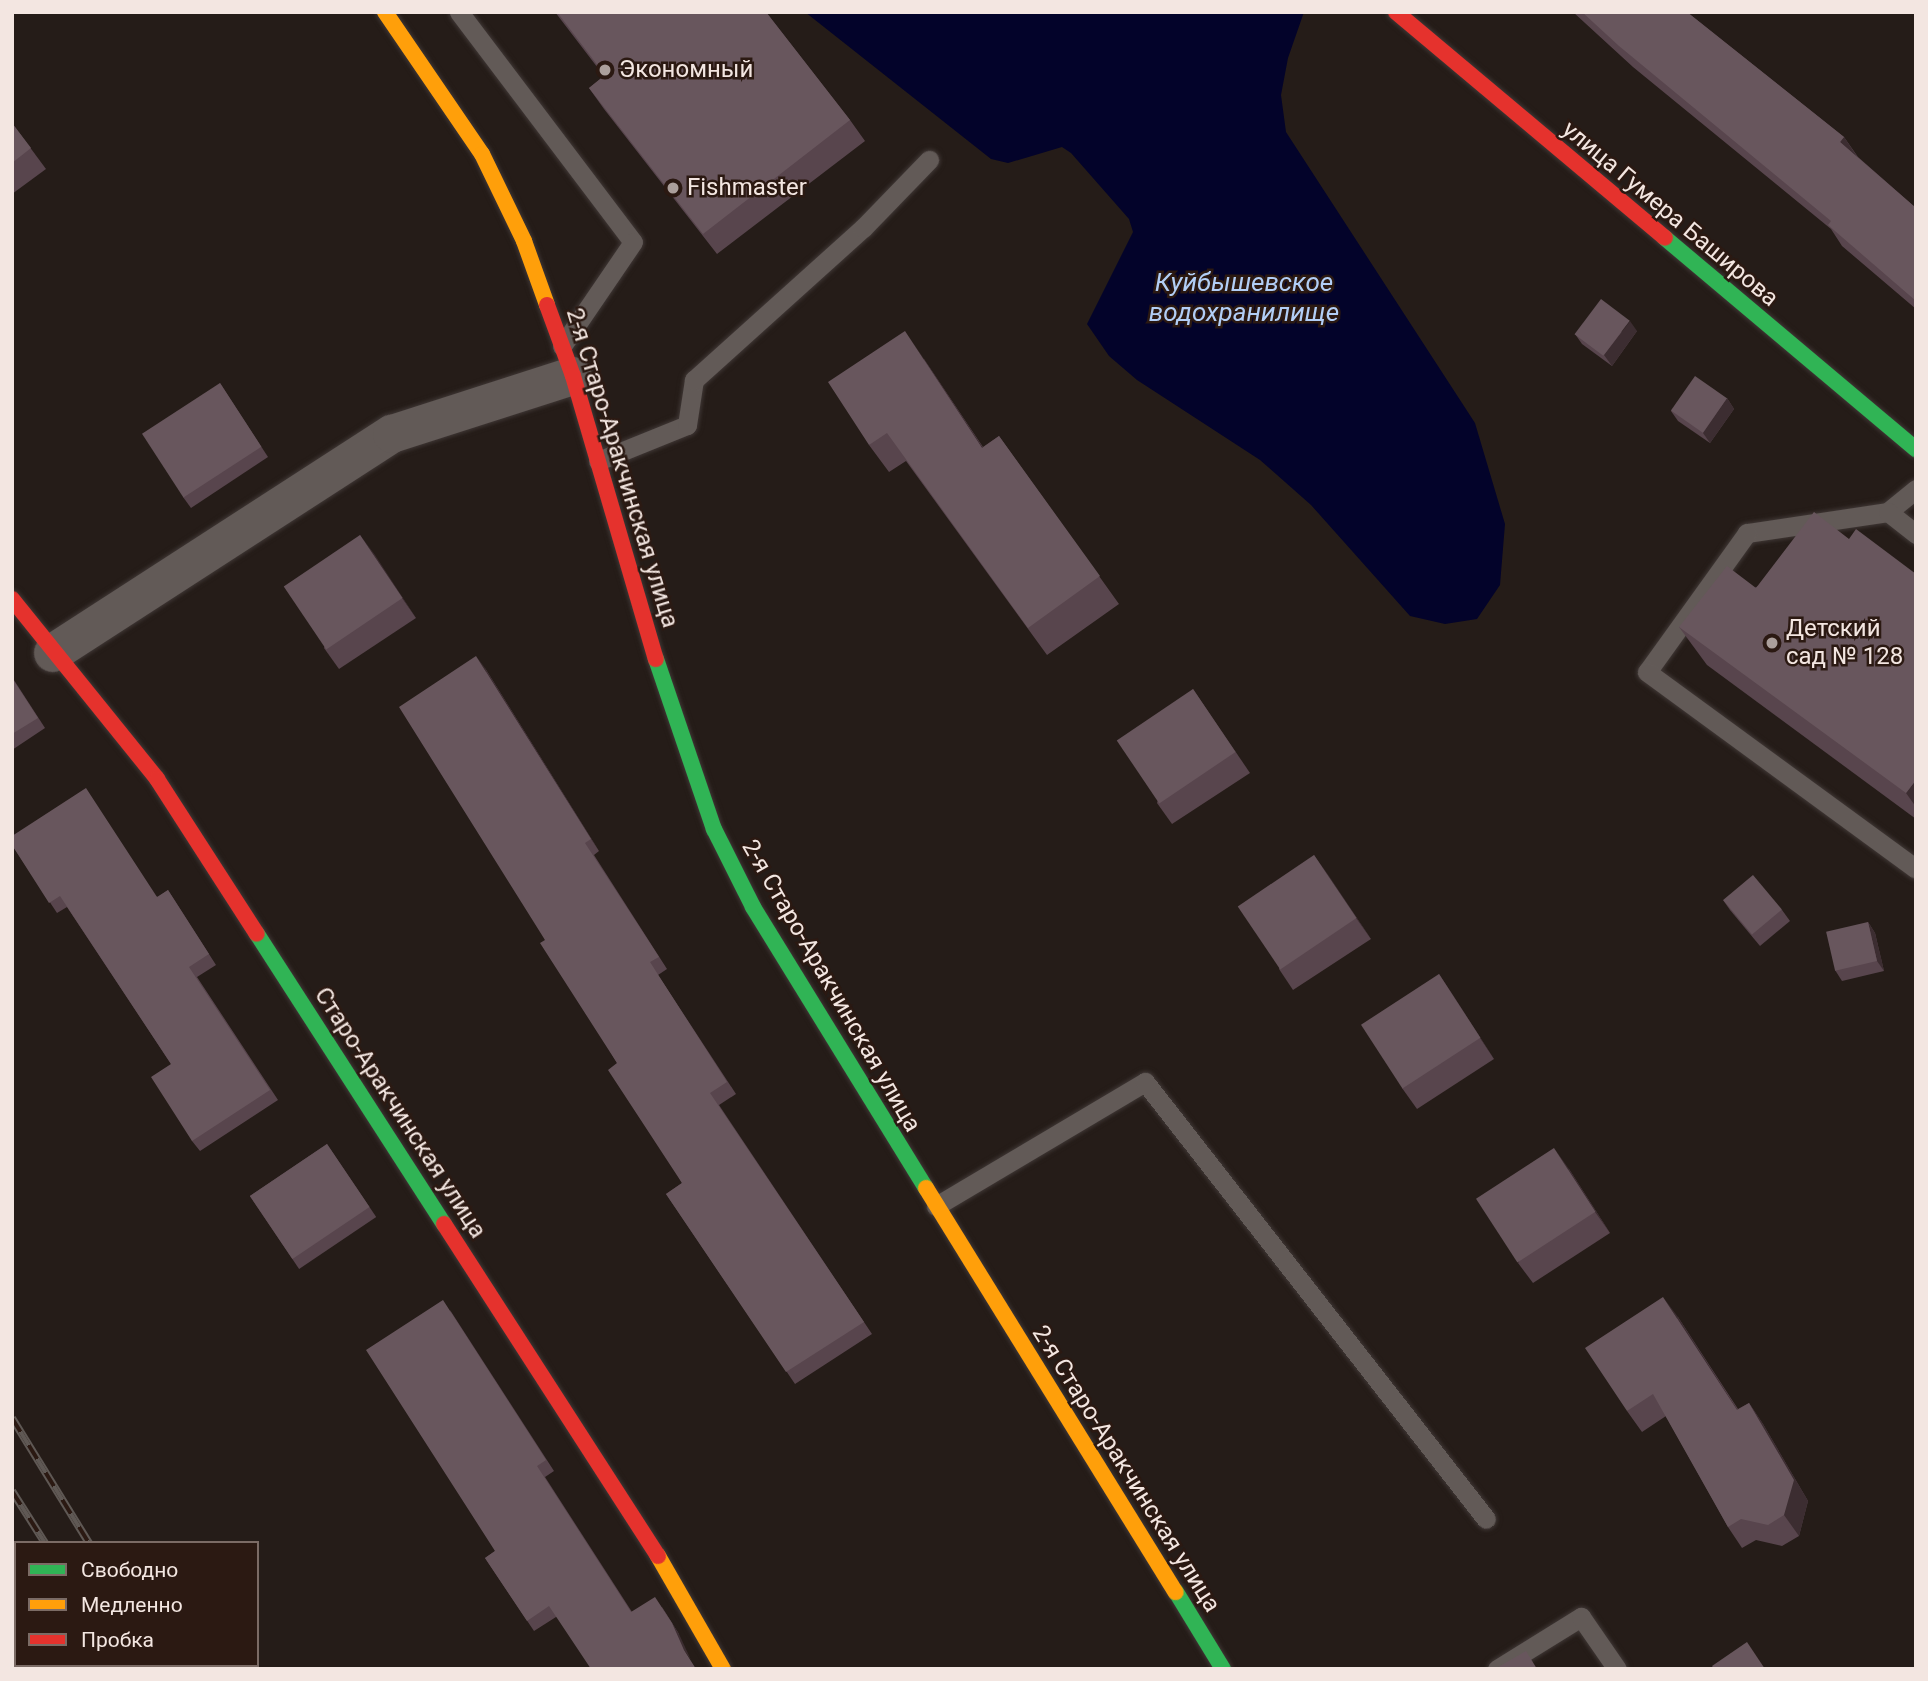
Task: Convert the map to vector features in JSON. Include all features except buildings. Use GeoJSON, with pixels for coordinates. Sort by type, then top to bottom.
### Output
{"type":"FeatureCollection","features":[{"type":"Feature","properties":{"kind":"street","name":"2-я Старо-Аракчинская улица"},"geometry":{"type":"LineString","coordinates":[[385,12],[482,154],[524,241],[568,361],[679,735],[714,829],[766,930],[1223,1669]]}},
{"type":"Feature","properties":{"kind":"street","name":"улица Гумера Баширова"},"geometry":{"type":"LineString","coordinates":[[1396,12],[1916,449]]}},
{"type":"Feature","properties":{"kind":"street"},"geometry":{"type":"LineString","coordinates":[[53,653],[392,434],[568,361]]}},
{"type":"Feature","properties":{"kind":"street","name":"Старо-Аракчинская улица"},"geometry":{"type":"LineString","coordinates":[[12,599],[53,653],[158,779],[681,1591],[723,1669]]}},
{"type":"Feature","properties":{"kind":"lane"},"geometry":{"type":"LineString","coordinates":[[459,12],[634,242],[568,361]]}},
{"type":"Feature","properties":{"kind":"lane"},"geometry":{"type":"LineString","coordinates":[[598,461],[687,425],[694,380],[863,228],[929,160]]}},
{"type":"Feature","properties":{"kind":"lane"},"geometry":{"type":"LineString","coordinates":[[1916,489],[1888,512],[1748,533],[1647,672],[1916,869]]}},
{"type":"Feature","properties":{"kind":"lane"},"geometry":{"type":"LineString","coordinates":[[1888,512],[1916,534]]}},
{"type":"Feature","properties":{"kind":"lane"},"geometry":{"type":"LineString","coordinates":[[936,1206],[1145,1082],[1486,1519]]}},
{"type":"Feature","properties":{"kind":"lane"},"geometry":{"type":"LineString","coordinates":[[1497,1669],[1581,1617],[1617,1669]]}},
{"type":"Feature","properties":{"kind":"water","name":"Куйбышевское водохранилище"},"geometry":{"type":"Polygon","coordinates":[[[805,12],[1304,12],[1288,58],[1281,95],[1286,132],[1475,423],[1505,524],[1500,585],[1477,619],[1445,624],[1410,616],[1311,505],[1260,460],[1137,380],[1109,356],[1087,324],[1133,232],[1129,219],[1071,153],[1062,147],[1008,163],[991,159],[805,12]]]}},
{"type":"Feature","properties":{"kind":"railway"},"geometry":{"type":"LineString","coordinates":[[12,1418],[88,1541]]}},
{"type":"Feature","properties":{"kind":"railway"},"geometry":{"type":"LineString","coordinates":[[12,1491],[44,1541]]}},
{"type":"Feature","properties":{"kind":"traffic: fast"},"geometry":{"type":"LineString","coordinates":[[1665,238],[1916,449]]}},
{"type":"Feature","properties":{"kind":"traffic: fast"},"geometry":{"type":"LineString","coordinates":[[656,659],[714,829],[753,907],[926,1188]]}},
{"type":"Feature","properties":{"kind":"traffic: fast"},"geometry":{"type":"LineString","coordinates":[[257,934],[444,1224]]}},
{"type":"Feature","properties":{"kind":"traffic: fast"},"geometry":{"type":"LineString","coordinates":[[1176,1592],[1223,1669]]}},
{"type":"Feature","properties":{"kind":"traffic: slow"},"geometry":{"type":"LineString","coordinates":[[385,12],[482,154],[524,241],[547,305]]}},
{"type":"Feature","properties":{"kind":"traffic: slow"},"geometry":{"type":"LineString","coordinates":[[926,1188],[1176,1592]]}},
{"type":"Feature","properties":{"kind":"traffic: slow"},"geometry":{"type":"LineString","coordinates":[[658,1556],[723,1669]]}},
{"type":"Feature","properties":{"kind":"traffic: jam"},"geometry":{"type":"LineString","coordinates":[[1396,12],[1665,238]]}},
{"type":"Feature","properties":{"kind":"traffic: jam"},"geometry":{"type":"LineString","coordinates":[[547,305],[573,376],[656,659]]}},
{"type":"Feature","properties":{"kind":"traffic: jam"},"geometry":{"type":"LineString","coordinates":[[12,599],[157,779],[257,934]]}},
{"type":"Feature","properties":{"kind":"traffic: jam"},"geometry":{"type":"LineString","coordinates":[[444,1224],[658,1556]]}},
{"type":"Feature","properties":{"kind":"place","name":"Экономный"},"geometry":{"type":"Point","coordinates":[605,70]}},
{"type":"Feature","properties":{"kind":"place","name":"Fishmaster"},"geometry":{"type":"Point","coordinates":[673,188]}},
{"type":"Feature","properties":{"kind":"place","name":"Детский сад № 128"},"geometry":{"type":"Point","coordinates":[1772,643]}}]}
